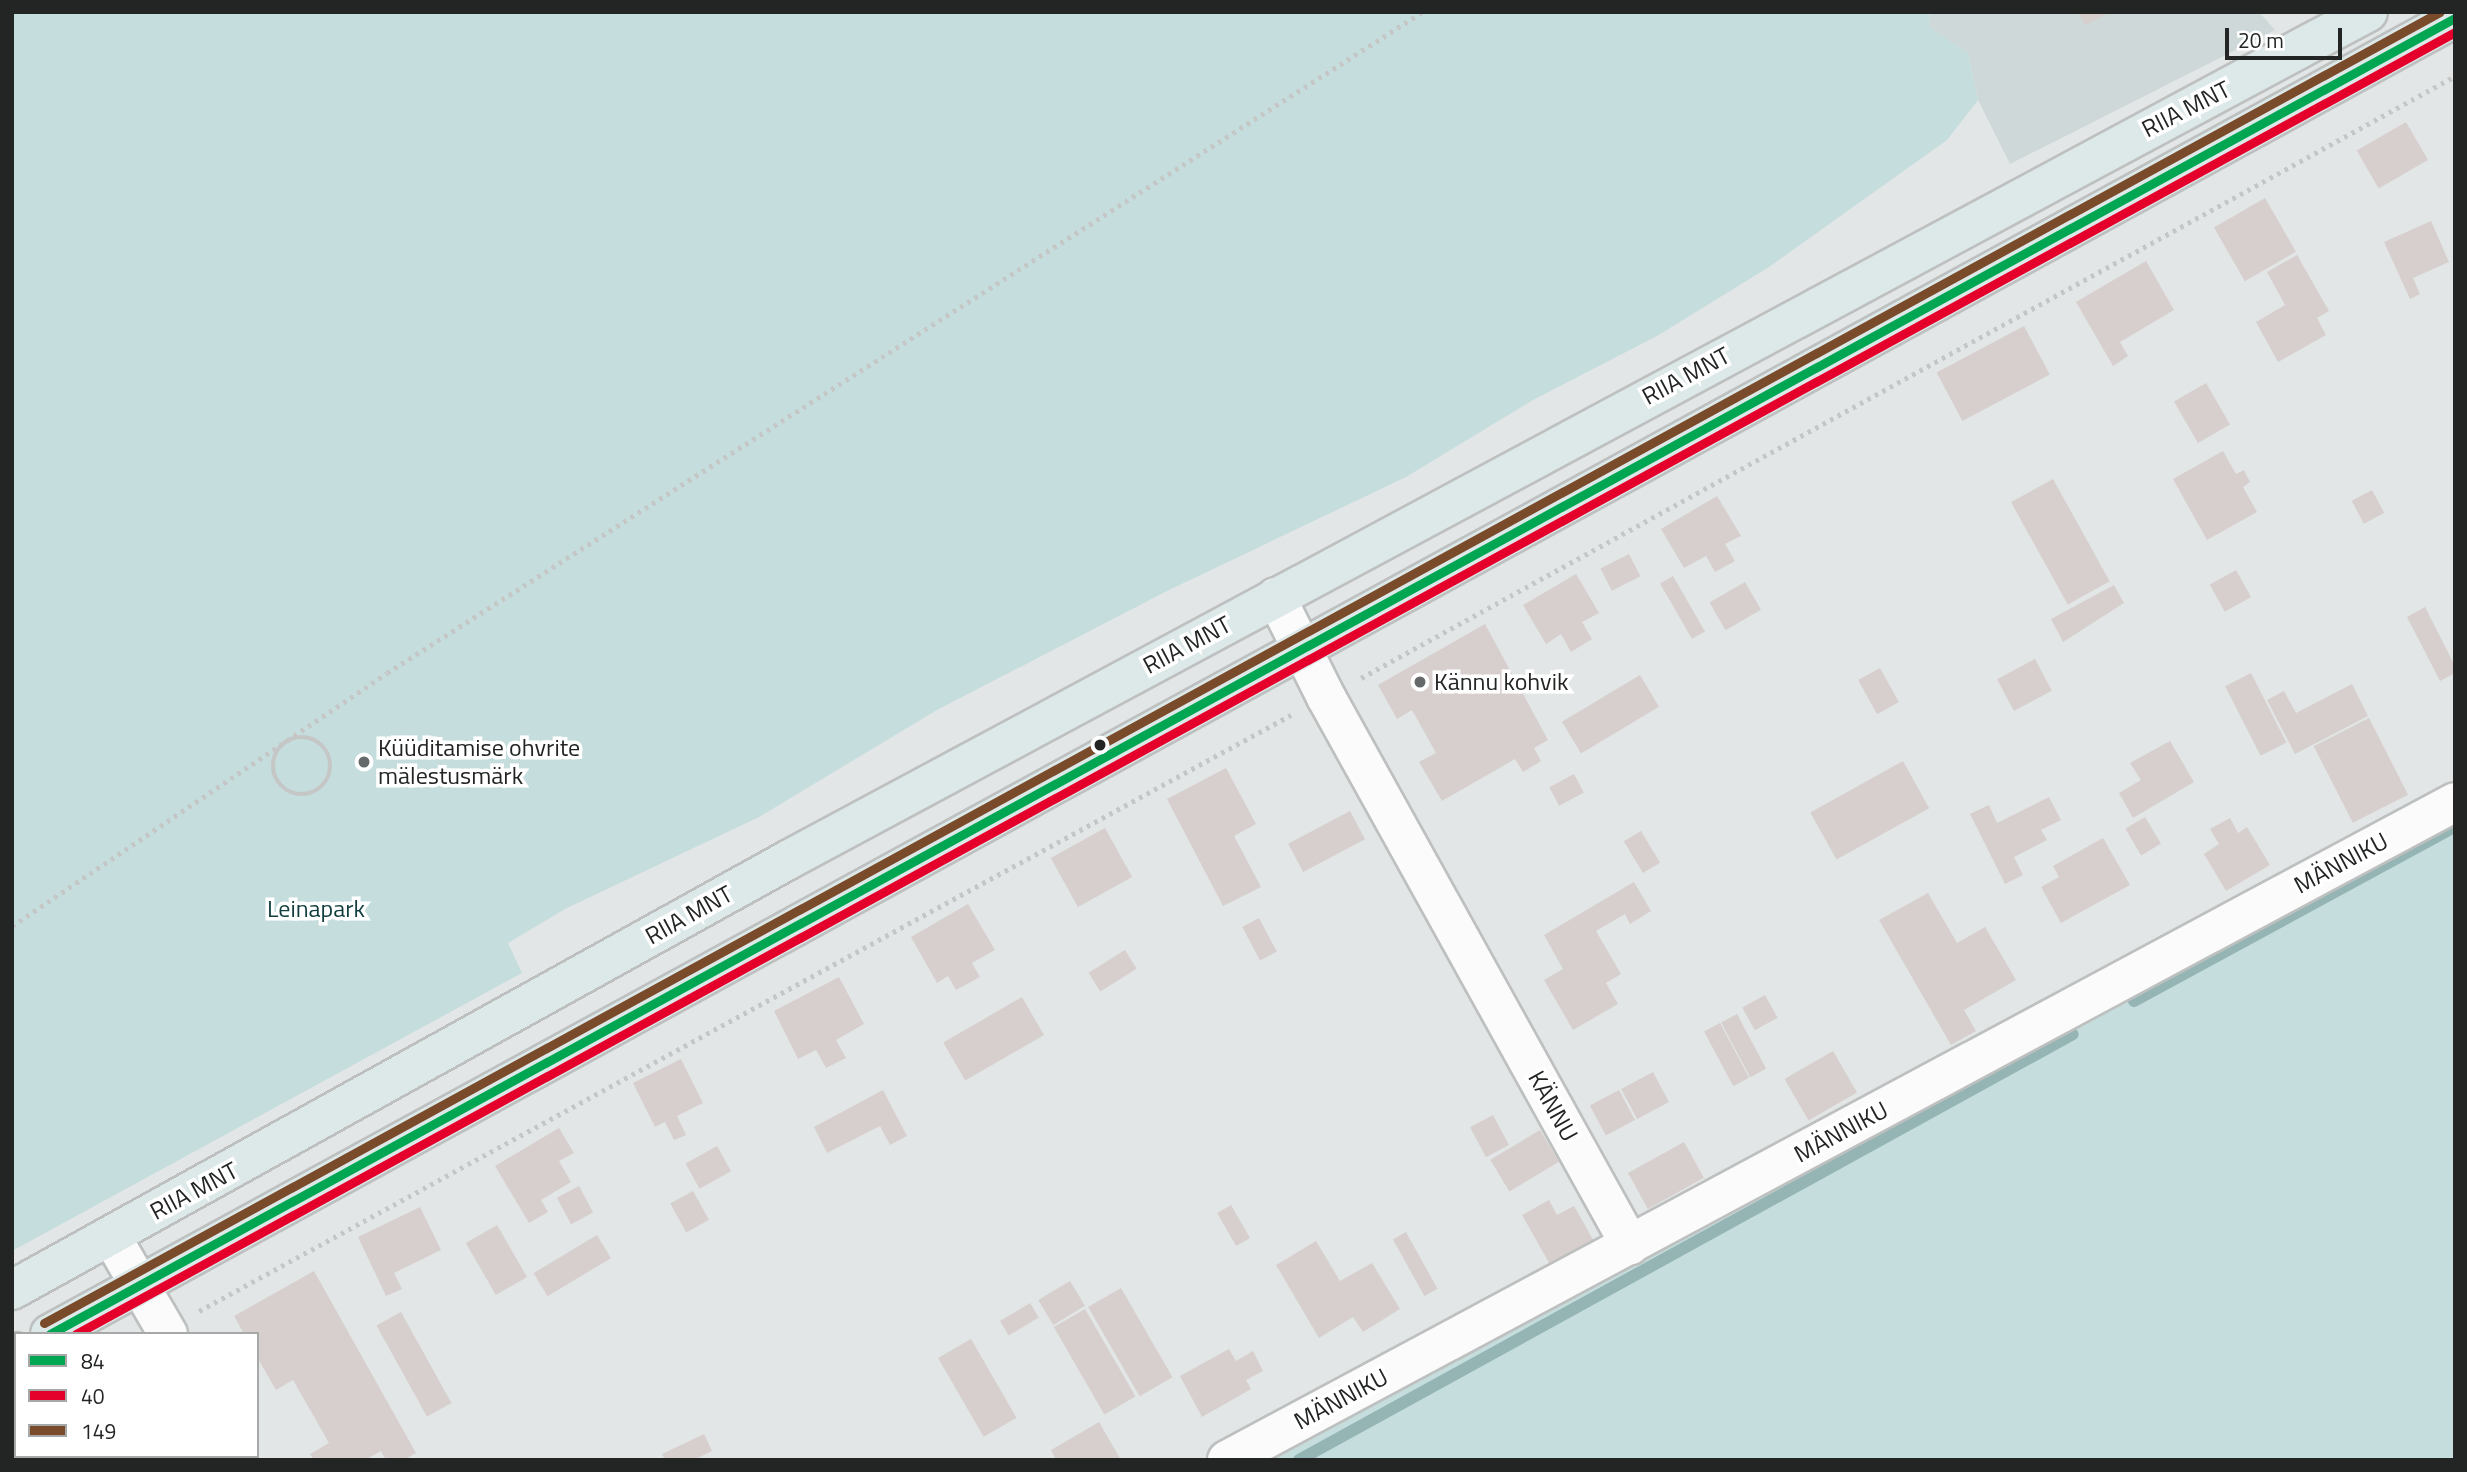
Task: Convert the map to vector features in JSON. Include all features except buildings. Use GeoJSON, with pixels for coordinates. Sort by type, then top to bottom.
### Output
{"type":"FeatureCollection","features":[{"type":"Feature","properties":{"kind":"main road","name":"RIIA MNT"},"geometry":{"type":"LineString","coordinates":[[12,1290],[788,860],[2368,12]]}},
{"type":"Feature","properties":{"kind":"main road","name":"RIIA MNT"},"geometry":{"type":"LineString","coordinates":[[54,1332],[2455,18]]}},
{"type":"Feature","properties":{"kind":"street","name":"KÄNNU"},"geometry":{"type":"LineString","coordinates":[[1276,597],[1630,1245]]}},
{"type":"Feature","properties":{"kind":"street","name":"MÄNNIKU"},"geometry":{"type":"LineString","coordinates":[[1227,1460],[2455,802]]}},
{"type":"Feature","properties":{"kind":"street"},"geometry":{"type":"LineString","coordinates":[[111,1236],[167,1332]]}},
{"type":"Feature","properties":{"kind":"path"},"geometry":{"type":"LineString","coordinates":[[12,926],[387,673],[1422,12]]}},
{"type":"Feature","properties":{"kind":"path"},"geometry":{"type":"LineString","coordinates":[[303,737],[322,744],[331,761],[321,789],[303,796],[279,784],[273,767],[284,743],[303,737]]}},
{"type":"Feature","properties":{"kind":"shaded area"},"geometry":{"type":"Polygon","coordinates":[[[1931,12],[2259,12],[2275,30],[2010,164],[1978,100],[1968,53],[1928,27],[1931,12]]]}},
{"type":"Feature","properties":{"kind":"green space","name":"Leinapark"},"geometry":{"type":"Polygon","coordinates":[[[12,12],[1930,12],[1929,27],[1968,53],[1978,100],[1947,140],[1769,267],[1657,336],[1533,400],[1406,477],[1167,591],[937,710],[759,817],[565,909],[508,943],[522,973],[12,1251],[12,12]]]}},
{"type":"Feature","properties":{"kind":"green space"},"geometry":{"type":"Polygon","coordinates":[[[2455,812],[2455,1460],[1255,1460],[2455,812]]]}},
{"type":"Feature","properties":{"kind":"waterway"},"geometry":{"type":"LineString","coordinates":[[2134,1001],[2455,827]]}},
{"type":"Feature","properties":{"kind":"waterway"},"geometry":{"type":"LineString","coordinates":[[1299,1460],[2073,1034]]}},
{"type":"Feature","properties":{"kind":"transit line","name":"149"},"geometry":{"type":"LineString","coordinates":[[44,1323],[2440,12]]}},
{"type":"Feature","properties":{"kind":"transit line","name":"84"},"geometry":{"type":"LineString","coordinates":[[54,1332],[2455,18]]}},
{"type":"Feature","properties":{"kind":"transit line","name":"40"},"geometry":{"type":"LineString","coordinates":[[80,1332],[2455,32]]}},
{"type":"Feature","properties":{"kind":"place","name":"Kännu kohvik"},"geometry":{"type":"Point","coordinates":[1420,682]}},
{"type":"Feature","properties":{"kind":"place","name":"Küüditamise ohvrite mälestusmärk"},"geometry":{"type":"Point","coordinates":[364,762]}}]}
